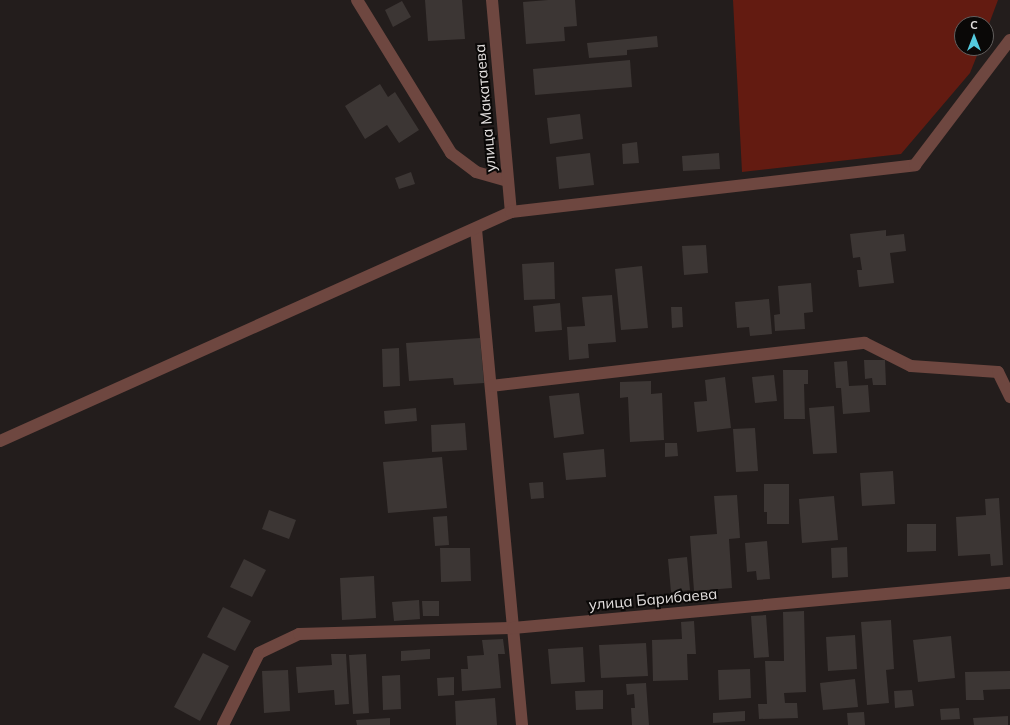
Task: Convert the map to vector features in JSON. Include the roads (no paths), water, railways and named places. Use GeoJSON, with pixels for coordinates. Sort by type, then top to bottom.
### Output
{"type":"FeatureCollection","features":[{"type":"Feature","properties":{"kind":"street"},"geometry":{"type":"LineString","coordinates":[[357,0],[451,153],[476,172],[508,181]]}},
{"type":"Feature","properties":{"kind":"street","name":"улица Макатаева"},"geometry":{"type":"LineString","coordinates":[[492,0],[511,212]]}},
{"type":"Feature","properties":{"kind":"street"},"geometry":{"type":"LineString","coordinates":[[0,441],[476,229],[511,212],[915,165],[1010,40]]}},
{"type":"Feature","properties":{"kind":"street"},"geometry":{"type":"LineString","coordinates":[[476,229],[522,725]]}},
{"type":"Feature","properties":{"kind":"street"},"geometry":{"type":"LineString","coordinates":[[491,386],[865,343],[911,366],[998,372],[1010,397]]}},
{"type":"Feature","properties":{"kind":"street","name":"улица Барибаева"},"geometry":{"type":"LineString","coordinates":[[223,725],[259,653],[299,634],[513,628],[1010,583]]}}]}
